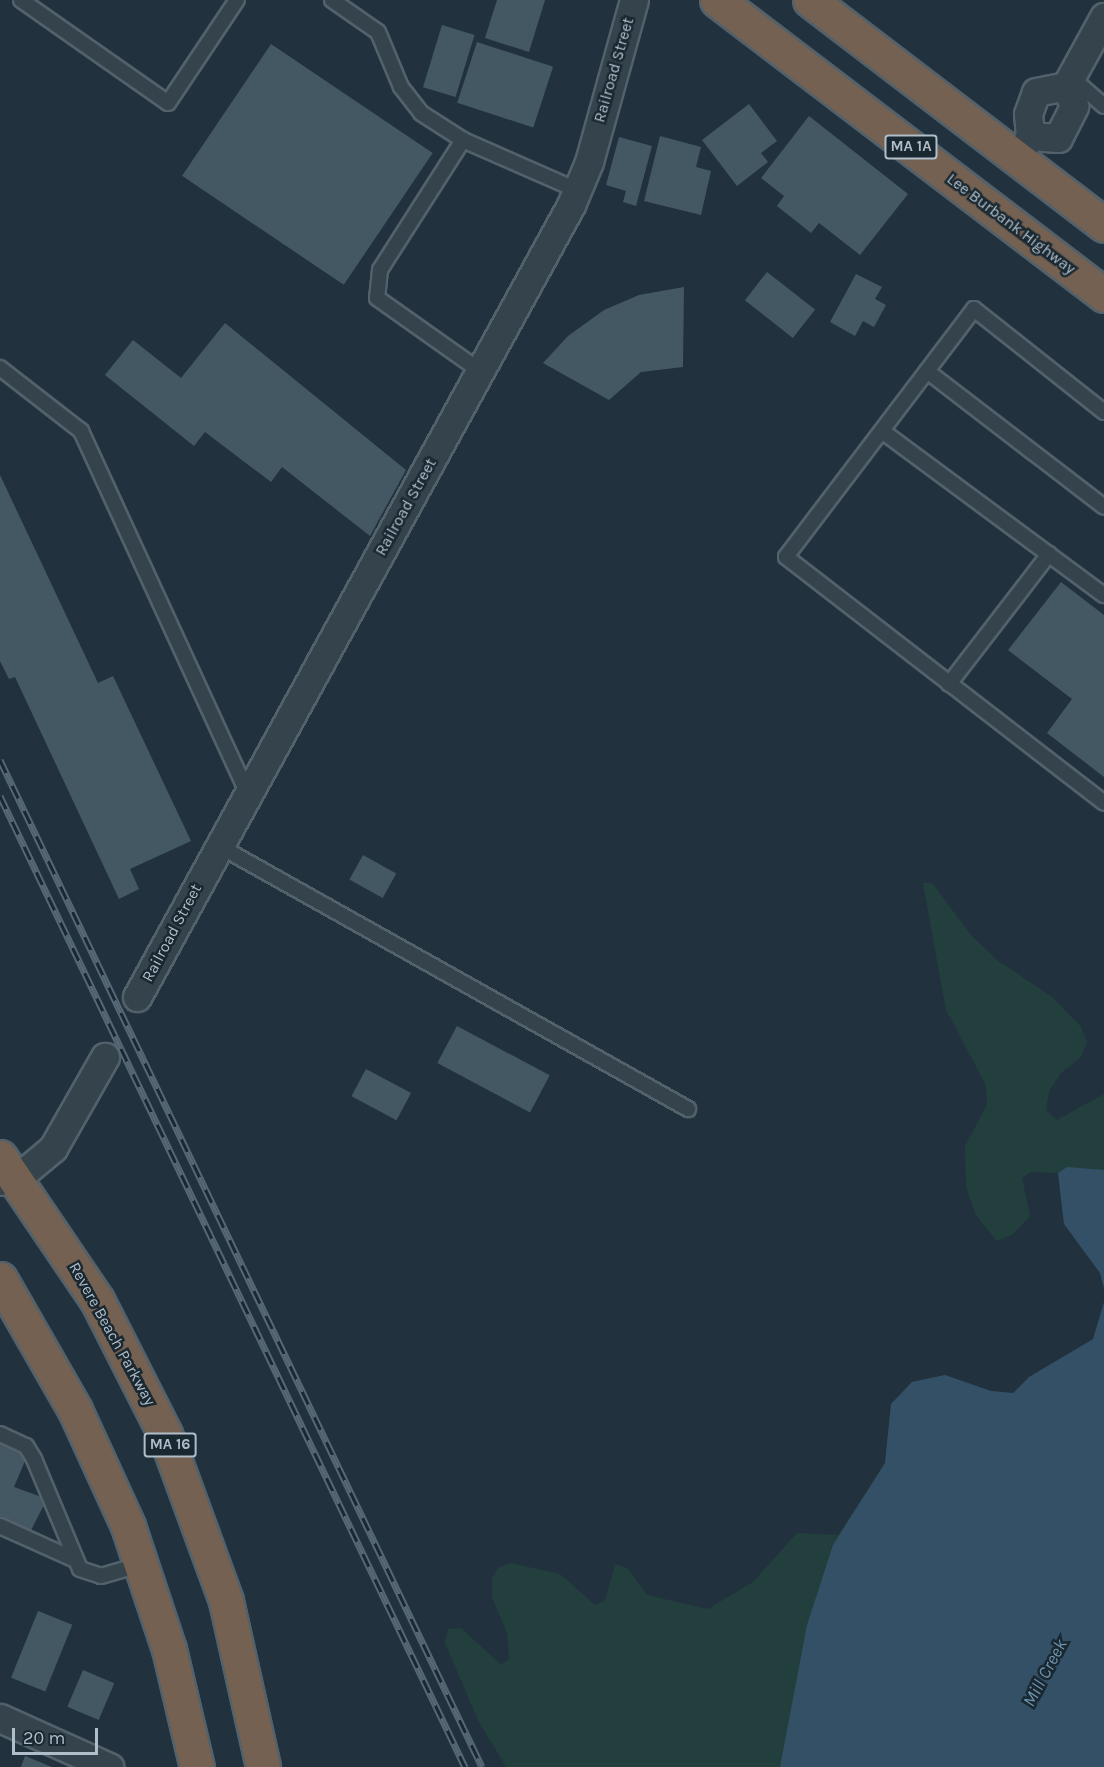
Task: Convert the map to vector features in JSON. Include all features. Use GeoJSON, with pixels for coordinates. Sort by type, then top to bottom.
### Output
{"type":"FeatureCollection","features":[{"type":"Feature","properties":{"kind":"highway","name":"Lee Burbank Highway"},"geometry":{"type":"LineString","coordinates":[[717,0],[1104,295]]}},
{"type":"Feature","properties":{"kind":"highway"},"geometry":{"type":"LineString","coordinates":[[810,0],[1024,148],[1104,225]]}},
{"type":"Feature","properties":{"kind":"highway","name":"Revere Beach Parkway"},"geometry":{"type":"LineString","coordinates":[[5,1171],[97,1300],[172,1450],[229,1609],[263,1767]]}},
{"type":"Feature","properties":{"kind":"highway"},"geometry":{"type":"LineString","coordinates":[[0,1279],[75,1410],[142,1564],[172,1658],[197,1767]]}},
{"type":"Feature","properties":{"kind":"street","name":"Railroad Street"},"geometry":{"type":"LineString","coordinates":[[137,997],[577,190],[634,0]]}},
{"type":"Feature","properties":{"kind":"street"},"geometry":{"type":"LineString","coordinates":[[1024,148],[1028,114],[1036,93],[1068,82],[1104,17]]}},
{"type":"Feature","properties":{"kind":"street"},"geometry":{"type":"LineString","coordinates":[[5,1171],[53,1148],[105,1057]]}},
{"type":"Feature","properties":{"kind":"street"},"geometry":{"type":"LineString","coordinates":[[0,1718],[109,1767]]}},
{"type":"Feature","properties":{"kind":"lane"},"geometry":{"type":"LineString","coordinates":[[21,0],[168,103],[237,0]]}},
{"type":"Feature","properties":{"kind":"lane"},"geometry":{"type":"LineString","coordinates":[[332,0],[378,32],[413,105],[463,140],[577,190]]}},
{"type":"Feature","properties":{"kind":"lane"},"geometry":{"type":"LineString","coordinates":[[1068,82],[1104,106]]}},
{"type":"Feature","properties":{"kind":"lane"},"geometry":{"type":"LineString","coordinates":[[463,140],[380,270],[377,298],[480,371]]}},
{"type":"Feature","properties":{"kind":"lane"},"geometry":{"type":"LineString","coordinates":[[1104,412],[974,309],[786,557],[1104,803]]}},
{"type":"Feature","properties":{"kind":"lane"},"geometry":{"type":"LineString","coordinates":[[0,368],[81,430],[248,794]]}},
{"type":"Feature","properties":{"kind":"lane"},"geometry":{"type":"LineString","coordinates":[[927,371],[1104,507]]}},
{"type":"Feature","properties":{"kind":"lane"},"geometry":{"type":"LineString","coordinates":[[882,432],[1104,595]]}},
{"type":"Feature","properties":{"kind":"lane"},"geometry":{"type":"LineString","coordinates":[[950,684],[1049,554]]}},
{"type":"Feature","properties":{"kind":"lane"},"geometry":{"type":"LineString","coordinates":[[219,846],[688,1109]]}},
{"type":"Feature","properties":{"kind":"lane"},"geometry":{"type":"LineString","coordinates":[[0,1434],[26,1446],[34,1459],[73,1559],[80,1569],[97,1576],[142,1564]]}},
{"type":"Feature","properties":{"kind":"lane"},"geometry":{"type":"LineString","coordinates":[[0,1526],[73,1559]]}},
{"type":"Feature","properties":{"kind":"green space"},"geometry":{"type":"Polygon","coordinates":[[[923,883],[932,883],[971,935],[997,960],[1052,997],[1081,1027],[1087,1042],[1081,1057],[1061,1073],[1049,1091],[1046,1110],[1057,1120],[1104,1094],[1104,1288],[1100,1273],[1064,1224],[1058,1173],[1030,1172],[1022,1178],[1030,1216],[1013,1234],[997,1241],[975,1214],[966,1186],[965,1146],[987,1105],[986,1085],[946,1010],[923,883]]]}},
{"type":"Feature","properties":{"kind":"green space"},"geometry":{"type":"Polygon","coordinates":[[[945,1375],[991,1391],[1013,1393],[863,1767],[506,1767],[478,1720],[445,1643],[448,1629],[461,1628],[501,1665],[509,1659],[507,1632],[492,1598],[492,1578],[498,1568],[510,1563],[560,1574],[595,1605],[605,1601],[615,1564],[627,1568],[647,1595],[708,1609],[753,1582],[797,1533],[838,1535],[885,1463],[891,1404],[912,1382],[945,1375]]]}},
{"type":"Feature","properties":{"kind":"water"},"geometry":{"type":"Polygon","coordinates":[[[1067,1167],[1104,1170],[1104,1288],[1100,1273],[1064,1224],[1058,1173],[1067,1167]]]}},
{"type":"Feature","properties":{"kind":"water","name":"Mill Creek"},"geometry":{"type":"Polygon","coordinates":[[[1104,1302],[1104,1767],[780,1767],[807,1625],[833,1545],[885,1463],[891,1404],[912,1382],[945,1375],[991,1391],[1013,1393],[1029,1377],[1093,1339],[1104,1302]]]}},
{"type":"Feature","properties":{"kind":"building"},"geometry":{"type":"Polygon","coordinates":[[[497,0],[545,0],[529,52],[485,38],[497,0]]]}},
{"type":"Feature","properties":{"kind":"building"},"geometry":{"type":"Polygon","coordinates":[[[442,25],[475,35],[456,97],[423,87],[442,25]]]}},
{"type":"Feature","properties":{"kind":"building"},"geometry":{"type":"Polygon","coordinates":[[[477,42],[553,67],[533,128],[457,103],[477,42]]]}},
{"type":"Feature","properties":{"kind":"building"},"geometry":{"type":"Polygon","coordinates":[[[271,44],[433,153],[344,285],[182,176],[271,44]]]}},
{"type":"Feature","properties":{"kind":"building"},"geometry":{"type":"Polygon","coordinates":[[[749,104],[777,141],[761,153],[768,162],[737,186],[702,140],[749,104]]]}},
{"type":"Feature","properties":{"kind":"building"},"geometry":{"type":"Polygon","coordinates":[[[809,116],[908,194],[860,255],[819,223],[811,233],[777,206],[784,196],[761,178],[809,116]]]}},
{"type":"Feature","properties":{"kind":"building"},"geometry":{"type":"Polygon","coordinates":[[[660,136],[701,147],[696,167],[711,171],[701,215],[644,201],[660,136]]]}},
{"type":"Feature","properties":{"kind":"building"},"geometry":{"type":"Polygon","coordinates":[[[619,137],[652,146],[636,206],[623,202],[626,191],[606,185],[619,137]]]}},
{"type":"Feature","properties":{"kind":"building"},"geometry":{"type":"Polygon","coordinates":[[[767,272],[815,310],[793,338],[745,300],[767,272]]]}},
{"type":"Feature","properties":{"kind":"building"},"geometry":{"type":"Polygon","coordinates":[[[856,274],[882,287],[875,299],[886,305],[874,327],[863,321],[855,336],[830,322],[856,274]]]}},
{"type":"Feature","properties":{"kind":"building"},"geometry":{"type":"Polygon","coordinates":[[[684,287],[683,367],[641,372],[609,400],[543,363],[568,336],[604,310],[639,295],[684,287]]]}},
{"type":"Feature","properties":{"kind":"building"},"geometry":{"type":"Polygon","coordinates":[[[225,323],[406,470],[370,536],[282,467],[271,482],[205,432],[194,446],[105,375],[133,340],[181,378],[225,323]]]}},
{"type":"Feature","properties":{"kind":"building"},"geometry":{"type":"Polygon","coordinates":[[[0,475],[98,683],[113,676],[191,841],[130,869],[139,889],[119,899],[15,677],[9,679],[0,661],[0,475]]]}},
{"type":"Feature","properties":{"kind":"building"},"geometry":{"type":"Polygon","coordinates":[[[1061,582],[1104,615],[1104,777],[1047,733],[1072,699],[1008,650],[1061,582]]]}},
{"type":"Feature","properties":{"kind":"building"},"geometry":{"type":"Polygon","coordinates":[[[363,855],[396,873],[383,898],[349,879],[363,855]]]}},
{"type":"Feature","properties":{"kind":"building"},"geometry":{"type":"Polygon","coordinates":[[[457,1026],[550,1075],[530,1112],[437,1063],[457,1026]]]}},
{"type":"Feature","properties":{"kind":"building"},"geometry":{"type":"Polygon","coordinates":[[[366,1069],[411,1093],[396,1120],[351,1096],[366,1069]]]}},
{"type":"Feature","properties":{"kind":"building"},"geometry":{"type":"Polygon","coordinates":[[[0,1444],[27,1456],[14,1487],[47,1499],[30,1532],[0,1518],[0,1444]]]}},
{"type":"Feature","properties":{"kind":"building"},"geometry":{"type":"Polygon","coordinates":[[[38,1611],[72,1625],[45,1692],[11,1678],[38,1611]]]}},
{"type":"Feature","properties":{"kind":"building"},"geometry":{"type":"Polygon","coordinates":[[[83,1670],[114,1683],[99,1720],[67,1707],[83,1670]]]}},
{"type":"Feature","properties":{"kind":"building"},"geometry":{"type":"Polygon","coordinates":[[[25,1756],[52,1767],[21,1767],[25,1756]]]}},
{"type":"Feature","properties":{"kind":"railway"},"geometry":{"type":"LineString","coordinates":[[0,760],[482,1767]]}},
{"type":"Feature","properties":{"kind":"railway"},"geometry":{"type":"LineString","coordinates":[[0,796],[465,1767]]}}]}
